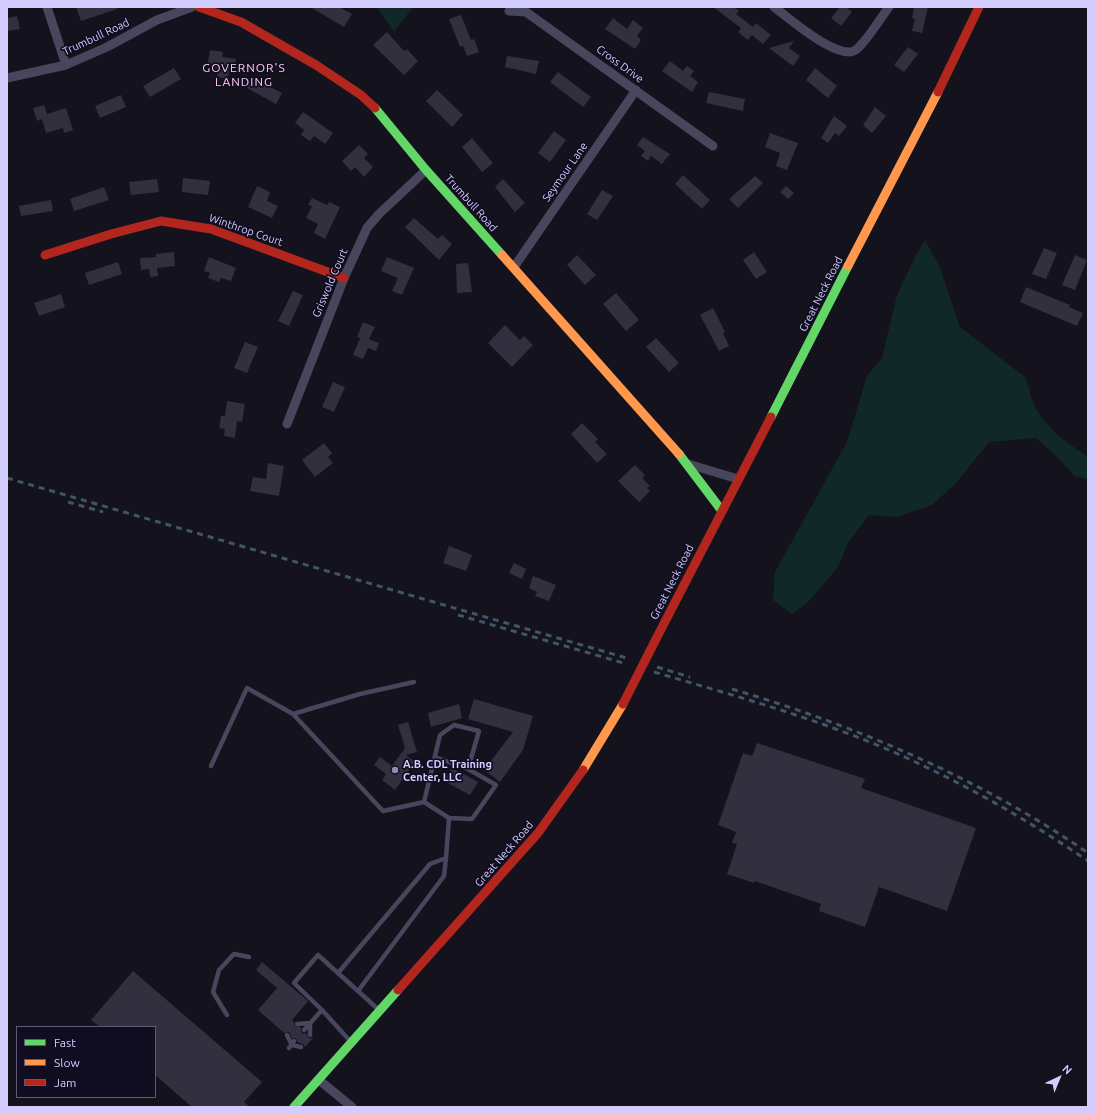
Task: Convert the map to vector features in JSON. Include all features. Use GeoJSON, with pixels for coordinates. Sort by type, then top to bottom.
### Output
{"type":"FeatureCollection","features":[{"type":"Feature","properties":{"kind":"main road","name":"Trumbull Road"},"geometry":{"type":"LineString","coordinates":[[199,7],[241,22],[316,66],[361,95],[380,113],[426,170],[688,464],[722,511]]}},
{"type":"Feature","properties":{"kind":"main road","name":"Great Neck Road"},"geometry":{"type":"LineString","coordinates":[[294,1107],[538,833],[574,785],[623,704],[929,110],[979,7]]}},
{"type":"Feature","properties":{"kind":"main road","name":"Winthrop Court"},"geometry":{"type":"LineString","coordinates":[[45,255],[111,234],[161,221],[210,229],[344,278]]}},
{"type":"Feature","properties":{"kind":"street"},"geometry":{"type":"LineString","coordinates":[[47,7],[66,64]]}},
{"type":"Feature","properties":{"kind":"street","name":"Trumbull Road"},"geometry":{"type":"LineString","coordinates":[[7,78],[66,64],[107,47],[157,20],[192,7]]}},
{"type":"Feature","properties":{"kind":"street"},"geometry":{"type":"LineString","coordinates":[[774,7],[832,48],[845,53],[856,50],[889,7]]}},
{"type":"Feature","properties":{"kind":"street","name":"Cross Drive"},"geometry":{"type":"LineString","coordinates":[[510,11],[526,12],[713,146]]}},
{"type":"Feature","properties":{"kind":"street","name":"Seymour Lane"},"geometry":{"type":"LineString","coordinates":[[514,267],[636,90]]}},
{"type":"Feature","properties":{"kind":"street","name":"Griswold Court"},"geometry":{"type":"LineString","coordinates":[[287,424],[344,278],[367,228],[379,214],[426,170]]}},
{"type":"Feature","properties":{"kind":"street"},"geometry":{"type":"LineString","coordinates":[[688,464],[738,479]]}},
{"type":"Feature","properties":{"kind":"street"},"geometry":{"type":"LineString","coordinates":[[319,1080],[352,1107]]}},
{"type":"Feature","properties":{"kind":"lane"},"geometry":{"type":"LineString","coordinates":[[293,714],[360,694],[414,682]]}},
{"type":"Feature","properties":{"kind":"lane"},"geometry":{"type":"LineString","coordinates":[[211,766],[247,688],[293,714],[383,811],[424,802],[449,818],[472,819],[496,785],[468,769],[434,757]]}},
{"type":"Feature","properties":{"kind":"lane"},"geometry":{"type":"LineString","coordinates":[[424,802],[440,735],[454,726],[480,731],[468,769]]}},
{"type":"Feature","properties":{"kind":"lane"},"geometry":{"type":"LineString","coordinates":[[358,991],[444,876],[449,818]]}},
{"type":"Feature","properties":{"kind":"lane"},"geometry":{"type":"LineString","coordinates":[[338,973],[430,864],[446,858]]}},
{"type":"Feature","properties":{"kind":"lane"},"geometry":{"type":"LineString","coordinates":[[227,1015],[213,992],[219,970],[234,954],[249,957]]}},
{"type":"Feature","properties":{"kind":"lane"},"geometry":{"type":"LineString","coordinates":[[352,1043],[322,1010],[294,983],[318,955],[380,1011]]}},
{"type":"Feature","properties":{"kind":"lane"},"geometry":{"type":"LineString","coordinates":[[304,1030],[322,1010]]}},
{"type":"Feature","properties":{"kind":"lane"},"geometry":{"type":"LineString","coordinates":[[297,1024],[310,1023]]}},
{"type":"Feature","properties":{"kind":"lane"},"geometry":{"type":"LineString","coordinates":[[310,1023],[310,1035]]}},
{"type":"Feature","properties":{"kind":"lane"},"geometry":{"type":"LineString","coordinates":[[287,1035],[292,1045],[301,1047]]}},
{"type":"Feature","properties":{"kind":"green space"},"geometry":{"type":"Polygon","coordinates":[[[377,7],[413,7],[394,32],[377,7]]]}},
{"type":"Feature","properties":{"kind":"green space"},"geometry":{"type":"Polygon","coordinates":[[[925,240],[940,268],[960,327],[1026,378],[1033,403],[1041,417],[1058,436],[1088,457],[1088,479],[1075,476],[1036,438],[989,442],[956,483],[932,505],[896,517],[869,515],[848,543],[838,567],[808,602],[792,614],[773,600],[775,572],[847,442],[867,376],[882,358],[897,295],[925,240]]]}},
{"type":"Feature","properties":{"kind":"building"},"geometry":{"type":"Polygon","coordinates":[[[76,7],[117,7],[117,9],[81,21],[76,7]]]}},
{"type":"Feature","properties":{"kind":"building"},"geometry":{"type":"Polygon","coordinates":[[[310,7],[339,7],[352,14],[344,27],[310,7]]]}},
{"type":"Feature","properties":{"kind":"building"},"geometry":{"type":"Polygon","coordinates":[[[713,7],[733,7],[739,11],[736,14],[753,27],[756,23],[771,35],[763,44],[752,35],[748,40],[738,32],[741,28],[713,7]]]}},
{"type":"Feature","properties":{"kind":"building"},"geometry":{"type":"Polygon","coordinates":[[[840,7],[846,7],[852,12],[841,26],[831,18],[840,7]]]}},
{"type":"Feature","properties":{"kind":"building"},"geometry":{"type":"Polygon","coordinates":[[[914,7],[928,7],[922,33],[912,31],[915,19],[912,18],[914,7]]]}},
{"type":"Feature","properties":{"kind":"building"},"geometry":{"type":"Polygon","coordinates":[[[461,15],[471,40],[474,39],[479,52],[467,56],[463,46],[460,47],[449,19],[461,15]]]}},
{"type":"Feature","properties":{"kind":"building"},"geometry":{"type":"Polygon","coordinates":[[[17,16],[20,29],[7,31],[7,18],[17,16]]]}},
{"type":"Feature","properties":{"kind":"building"},"geometry":{"type":"Polygon","coordinates":[[[613,18],[627,29],[633,20],[643,28],[637,36],[641,40],[635,49],[605,29],[613,18]]]}},
{"type":"Feature","properties":{"kind":"building"},"geometry":{"type":"Polygon","coordinates":[[[387,32],[404,51],[407,49],[418,61],[404,75],[373,45],[387,32]]]}},
{"type":"Feature","properties":{"kind":"building"},"geometry":{"type":"Polygon","coordinates":[[[794,41],[789,48],[800,56],[793,66],[769,48],[794,41]]]}},
{"type":"Feature","properties":{"kind":"building"},"geometry":{"type":"Polygon","coordinates":[[[908,47],[918,54],[904,72],[894,65],[908,47]]]}},
{"type":"Feature","properties":{"kind":"building"},"geometry":{"type":"Polygon","coordinates":[[[210,50],[223,52],[222,57],[236,59],[235,70],[229,70],[228,79],[217,77],[218,69],[207,68],[210,50]]]}},
{"type":"Feature","properties":{"kind":"building"},"geometry":{"type":"Polygon","coordinates":[[[507,56],[539,61],[536,74],[505,67],[507,56]]]}},
{"type":"Feature","properties":{"kind":"building"},"geometry":{"type":"Polygon","coordinates":[[[670,61],[683,71],[687,66],[694,71],[690,76],[698,82],[692,92],[662,71],[670,61]]]}},
{"type":"Feature","properties":{"kind":"building"},"geometry":{"type":"Polygon","coordinates":[[[174,68],[181,79],[150,97],[143,86],[174,68]]]}},
{"type":"Feature","properties":{"kind":"building"},"geometry":{"type":"Polygon","coordinates":[[[815,68],[837,86],[828,98],[806,80],[815,68]]]}},
{"type":"Feature","properties":{"kind":"building"},"geometry":{"type":"Polygon","coordinates":[[[558,72],[591,97],[583,107],[550,82],[558,72]]]}},
{"type":"Feature","properties":{"kind":"building"},"geometry":{"type":"Polygon","coordinates":[[[253,78],[282,93],[276,104],[247,88],[253,78]]]}},
{"type":"Feature","properties":{"kind":"building"},"geometry":{"type":"Polygon","coordinates":[[[437,90],[463,115],[452,127],[426,101],[437,90]]]}},
{"type":"Feature","properties":{"kind":"building"},"geometry":{"type":"Polygon","coordinates":[[[709,92],[745,99],[743,111],[706,103],[709,92]]]}},
{"type":"Feature","properties":{"kind":"building"},"geometry":{"type":"Polygon","coordinates":[[[121,95],[126,107],[100,118],[95,106],[121,95]]]}},
{"type":"Feature","properties":{"kind":"building"},"geometry":{"type":"Polygon","coordinates":[[[44,105],[47,114],[66,108],[73,130],[64,133],[63,128],[46,133],[42,119],[37,121],[33,108],[44,105]]]}},
{"type":"Feature","properties":{"kind":"building"},"geometry":{"type":"Polygon","coordinates":[[[875,107],[886,116],[872,133],[863,125],[875,107]]]}},
{"type":"Feature","properties":{"kind":"building"},"geometry":{"type":"Polygon","coordinates":[[[303,112],[333,133],[325,144],[314,136],[310,141],[301,135],[304,130],[295,123],[303,112]]]}},
{"type":"Feature","properties":{"kind":"building"},"geometry":{"type":"Polygon","coordinates":[[[834,116],[847,126],[839,136],[835,133],[828,143],[821,138],[834,116]]]}},
{"type":"Feature","properties":{"kind":"building"},"geometry":{"type":"Polygon","coordinates":[[[554,131],[566,140],[550,162],[538,153],[554,131]]]}},
{"type":"Feature","properties":{"kind":"building"},"geometry":{"type":"Polygon","coordinates":[[[770,133],[798,143],[787,170],[776,166],[780,153],[765,147],[770,133]]]}},
{"type":"Feature","properties":{"kind":"building"},"geometry":{"type":"Polygon","coordinates":[[[643,137],[670,154],[662,164],[651,156],[648,161],[641,156],[645,151],[637,145],[643,137]]]}},
{"type":"Feature","properties":{"kind":"building"},"geometry":{"type":"Polygon","coordinates":[[[472,138],[493,163],[482,172],[462,147],[472,138]]]}},
{"type":"Feature","properties":{"kind":"building"},"geometry":{"type":"Polygon","coordinates":[[[359,145],[368,154],[364,158],[373,167],[364,177],[355,167],[351,171],[342,161],[359,145]]]}},
{"type":"Feature","properties":{"kind":"building"},"geometry":{"type":"Polygon","coordinates":[[[683,175],[710,200],[702,209],[675,184],[683,175]]]}},
{"type":"Feature","properties":{"kind":"building"},"geometry":{"type":"Polygon","coordinates":[[[755,176],[763,183],[738,208],[729,199],[755,176]]]}},
{"type":"Feature","properties":{"kind":"building"},"geometry":{"type":"Polygon","coordinates":[[[183,178],[210,181],[208,195],[182,192],[183,178]]]}},
{"type":"Feature","properties":{"kind":"building"},"geometry":{"type":"Polygon","coordinates":[[[157,179],[159,192],[131,195],[129,182],[157,179]]]}},
{"type":"Feature","properties":{"kind":"building"},"geometry":{"type":"Polygon","coordinates":[[[503,179],[525,203],[515,212],[495,187],[503,179]]]}},
{"type":"Feature","properties":{"kind":"building"},"geometry":{"type":"Polygon","coordinates":[[[257,186],[270,192],[267,201],[278,206],[272,218],[248,207],[257,186]]]}},
{"type":"Feature","properties":{"kind":"building"},"geometry":{"type":"Polygon","coordinates":[[[786,186],[794,193],[788,199],[780,192],[786,186]]]}},
{"type":"Feature","properties":{"kind":"building"},"geometry":{"type":"Polygon","coordinates":[[[104,187],[109,200],[74,211],[70,199],[104,187]]]}},
{"type":"Feature","properties":{"kind":"building"},"geometry":{"type":"Polygon","coordinates":[[[602,190],[613,196],[597,220],[587,214],[602,190]]]}},
{"type":"Feature","properties":{"kind":"building"},"geometry":{"type":"Polygon","coordinates":[[[312,198],[327,205],[329,202],[340,207],[325,239],[314,233],[318,224],[306,218],[312,206],[308,205],[312,198]]]}},
{"type":"Feature","properties":{"kind":"building"},"geometry":{"type":"Polygon","coordinates":[[[51,200],[53,211],[21,216],[19,206],[51,200]]]}},
{"type":"Feature","properties":{"kind":"building"},"geometry":{"type":"Polygon","coordinates":[[[414,218],[438,239],[442,235],[452,244],[439,260],[405,227],[414,218]]]}},
{"type":"Feature","properties":{"kind":"building"},"geometry":{"type":"Polygon","coordinates":[[[1044,248],[1057,253],[1046,279],[1032,274],[1044,248]]]}},
{"type":"Feature","properties":{"kind":"building"},"geometry":{"type":"Polygon","coordinates":[[[174,252],[175,266],[157,268],[158,276],[150,277],[149,269],[141,270],[140,258],[156,257],[156,254],[174,252]]]}},
{"type":"Feature","properties":{"kind":"building"},"geometry":{"type":"Polygon","coordinates":[[[754,252],[767,272],[756,279],[743,260],[754,252]]]}},
{"type":"Feature","properties":{"kind":"building"},"geometry":{"type":"Polygon","coordinates":[[[577,255],[596,275],[585,285],[567,265],[577,255]]]}},
{"type":"Feature","properties":{"kind":"building"},"geometry":{"type":"Polygon","coordinates":[[[1075,255],[1087,260],[1075,290],[1062,285],[1075,255]]]}},
{"type":"Feature","properties":{"kind":"building"},"geometry":{"type":"Polygon","coordinates":[[[209,257],[236,268],[231,281],[221,278],[219,282],[208,278],[210,273],[204,271],[209,257]]]}},
{"type":"Feature","properties":{"kind":"building"},"geometry":{"type":"Polygon","coordinates":[[[387,257],[414,268],[402,295],[392,291],[398,278],[381,271],[387,257]]]}},
{"type":"Feature","properties":{"kind":"building"},"geometry":{"type":"Polygon","coordinates":[[[118,262],[122,274],[89,285],[85,273],[118,262]]]}},
{"type":"Feature","properties":{"kind":"building"},"geometry":{"type":"Polygon","coordinates":[[[468,263],[472,292],[457,293],[456,264],[468,263]]]}},
{"type":"Feature","properties":{"kind":"building"},"geometry":{"type":"Polygon","coordinates":[[[1026,287],[1070,305],[1069,307],[1083,313],[1077,326],[1020,302],[1026,287]]]}},
{"type":"Feature","properties":{"kind":"building"},"geometry":{"type":"Polygon","coordinates":[[[293,291],[303,295],[289,326],[278,321],[293,291]]]}},
{"type":"Feature","properties":{"kind":"building"},"geometry":{"type":"Polygon","coordinates":[[[616,293],[639,320],[626,331],[603,304],[616,293]]]}},
{"type":"Feature","properties":{"kind":"building"},"geometry":{"type":"Polygon","coordinates":[[[61,294],[65,307],[39,316],[34,303],[61,294]]]}},
{"type":"Feature","properties":{"kind":"building"},"geometry":{"type":"Polygon","coordinates":[[[713,308],[725,332],[723,333],[729,346],[719,351],[700,315],[713,308]]]}},
{"type":"Feature","properties":{"kind":"building"},"geometry":{"type":"Polygon","coordinates":[[[363,322],[375,327],[369,339],[379,343],[376,351],[368,348],[363,359],[353,355],[360,338],[357,337],[363,322]]]}},
{"type":"Feature","properties":{"kind":"building"},"geometry":{"type":"Polygon","coordinates":[[[505,325],[520,340],[524,336],[533,345],[512,367],[488,343],[505,325]]]}},
{"type":"Feature","properties":{"kind":"building"},"geometry":{"type":"Polygon","coordinates":[[[656,338],[679,363],[669,372],[646,347],[656,338]]]}},
{"type":"Feature","properties":{"kind":"building"},"geometry":{"type":"Polygon","coordinates":[[[245,342],[258,347],[247,373],[234,368],[245,342]]]}},
{"type":"Feature","properties":{"kind":"building"},"geometry":{"type":"Polygon","coordinates":[[[333,382],[345,387],[334,412],[322,407],[333,382]]]}},
{"type":"Feature","properties":{"kind":"building"},"geometry":{"type":"Polygon","coordinates":[[[227,401],[245,404],[242,422],[237,421],[235,438],[224,436],[225,429],[219,428],[221,416],[225,416],[227,401]]]}},
{"type":"Feature","properties":{"kind":"building"},"geometry":{"type":"Polygon","coordinates":[[[582,423],[598,439],[595,442],[607,454],[597,463],[571,434],[582,423]]]}},
{"type":"Feature","properties":{"kind":"building"},"geometry":{"type":"Polygon","coordinates":[[[324,443],[332,453],[328,457],[333,463],[315,477],[302,460],[324,443]]]}},
{"type":"Feature","properties":{"kind":"building"},"geometry":{"type":"Polygon","coordinates":[[[268,463],[284,466],[279,496],[250,491],[253,477],[266,479],[268,463]]]}},
{"type":"Feature","properties":{"kind":"building"},"geometry":{"type":"Polygon","coordinates":[[[635,465],[645,475],[642,478],[650,486],[647,488],[650,491],[639,502],[618,481],[635,465]]]}},
{"type":"Feature","properties":{"kind":"building"},"geometry":{"type":"Polygon","coordinates":[[[449,546],[472,555],[466,571],[443,563],[449,546]]]}},
{"type":"Feature","properties":{"kind":"building"},"geometry":{"type":"Polygon","coordinates":[[[514,563],[526,569],[522,579],[509,573],[514,563]]]}},
{"type":"Feature","properties":{"kind":"building"},"geometry":{"type":"Polygon","coordinates":[[[533,576],[556,585],[549,601],[535,596],[537,592],[529,588],[533,576]]]}},
{"type":"Feature","properties":{"kind":"building"},"geometry":{"type":"Polygon","coordinates":[[[474,699],[533,716],[523,750],[500,782],[484,770],[513,732],[468,719],[474,699]]]}},
{"type":"Feature","properties":{"kind":"building"},"geometry":{"type":"Polygon","coordinates":[[[459,704],[462,718],[431,727],[428,713],[459,704]]]}},
{"type":"Feature","properties":{"kind":"building","name":"A.B. CDL Training Center, LLC"},"geometry":{"type":"Polygon","coordinates":[[[408,722],[417,752],[406,755],[415,762],[395,790],[382,780],[386,774],[374,765],[380,757],[392,766],[405,748],[398,725],[408,722]]]}},
{"type":"Feature","properties":{"kind":"building"},"geometry":{"type":"Polygon","coordinates":[[[757,743],[865,779],[861,788],[976,828],[947,911],[879,887],[865,927],[819,911],[821,904],[755,881],[754,883],[727,874],[737,844],[732,843],[736,832],[718,825],[743,753],[752,756],[757,743]]]}},
{"type":"Feature","properties":{"kind":"building"},"geometry":{"type":"Polygon","coordinates":[[[452,768],[478,782],[470,795],[444,781],[452,768]]]}},
{"type":"Feature","properties":{"kind":"building"},"geometry":{"type":"Polygon","coordinates":[[[262,962],[308,1001],[292,1020],[294,1022],[294,1026],[301,1027],[301,1032],[303,1034],[306,1033],[308,1038],[313,1038],[305,1047],[303,1044],[297,1042],[296,1038],[292,1038],[289,1032],[284,1033],[258,1010],[277,988],[256,970],[262,962]]]}},
{"type":"Feature","properties":{"kind":"building"},"geometry":{"type":"Polygon","coordinates":[[[133,971],[262,1082],[244,1102],[250,1107],[192,1107],[156,1076],[156,1026],[99,1026],[91,1020],[133,971]]]}},
{"type":"Feature","properties":{"kind":"railway"},"geometry":{"type":"LineString","coordinates":[[7,478],[630,659]]}},
{"type":"Feature","properties":{"kind":"railway"},"geometry":{"type":"LineString","coordinates":[[68,502],[103,512]]}},
{"type":"Feature","properties":{"kind":"railway"},"geometry":{"type":"LineString","coordinates":[[458,615],[627,664]]}},
{"type":"Feature","properties":{"kind":"railway"},"geometry":{"type":"LineString","coordinates":[[657,667],[690,677]]}},
{"type":"Feature","properties":{"kind":"railway"},"geometry":{"type":"LineString","coordinates":[[654,672],[808,719],[868,741],[898,754],[996,803],[1088,861]]}},
{"type":"Feature","properties":{"kind":"railway"},"geometry":{"type":"LineString","coordinates":[[732,689],[826,720],[917,757],[1004,801],[1047,826],[1088,853]]}},
{"type":"Feature","properties":{"kind":"traffic: fast"},"geometry":{"type":"LineString","coordinates":[[375,108],[426,170],[502,255]]}},
{"type":"Feature","properties":{"kind":"traffic: fast"},"geometry":{"type":"LineString","coordinates":[[771,417],[848,266]]}},
{"type":"Feature","properties":{"kind":"traffic: fast"},"geometry":{"type":"LineString","coordinates":[[679,454],[722,511]]}},
{"type":"Feature","properties":{"kind":"traffic: fast"},"geometry":{"type":"LineString","coordinates":[[294,1107],[398,990]]}},
{"type":"Feature","properties":{"kind":"traffic: slow"},"geometry":{"type":"LineString","coordinates":[[848,266],[938,92]]}},
{"type":"Feature","properties":{"kind":"traffic: slow"},"geometry":{"type":"LineString","coordinates":[[502,255],[679,454]]}},
{"type":"Feature","properties":{"kind":"traffic: slow"},"geometry":{"type":"LineString","coordinates":[[583,770],[623,704]]}},
{"type":"Feature","properties":{"kind":"traffic: jam"},"geometry":{"type":"LineString","coordinates":[[199,7],[241,22],[316,65],[361,95],[375,108]]}},
{"type":"Feature","properties":{"kind":"traffic: jam"},"geometry":{"type":"LineString","coordinates":[[938,92],[979,7]]}},
{"type":"Feature","properties":{"kind":"traffic: jam"},"geometry":{"type":"LineString","coordinates":[[45,255],[111,234],[161,221],[211,229],[344,278]]}},
{"type":"Feature","properties":{"kind":"traffic: jam"},"geometry":{"type":"LineString","coordinates":[[656,639],[771,417]]}},
{"type":"Feature","properties":{"kind":"traffic: jam"},"geometry":{"type":"LineString","coordinates":[[623,704],[656,639]]}},
{"type":"Feature","properties":{"kind":"traffic: jam"},"geometry":{"type":"LineString","coordinates":[[398,990],[538,833],[583,770]]}},
{"type":"Feature","properties":{"kind":"place","name":"A.B. CDL Training Center, LLC"},"geometry":{"type":"Point","coordinates":[395,770]}},
{"type":"Feature","properties":{"kind":"district","name":"GOVERNOR'S LANDING"},"geometry":{"type":"Point","coordinates":[244,75]}}]}
